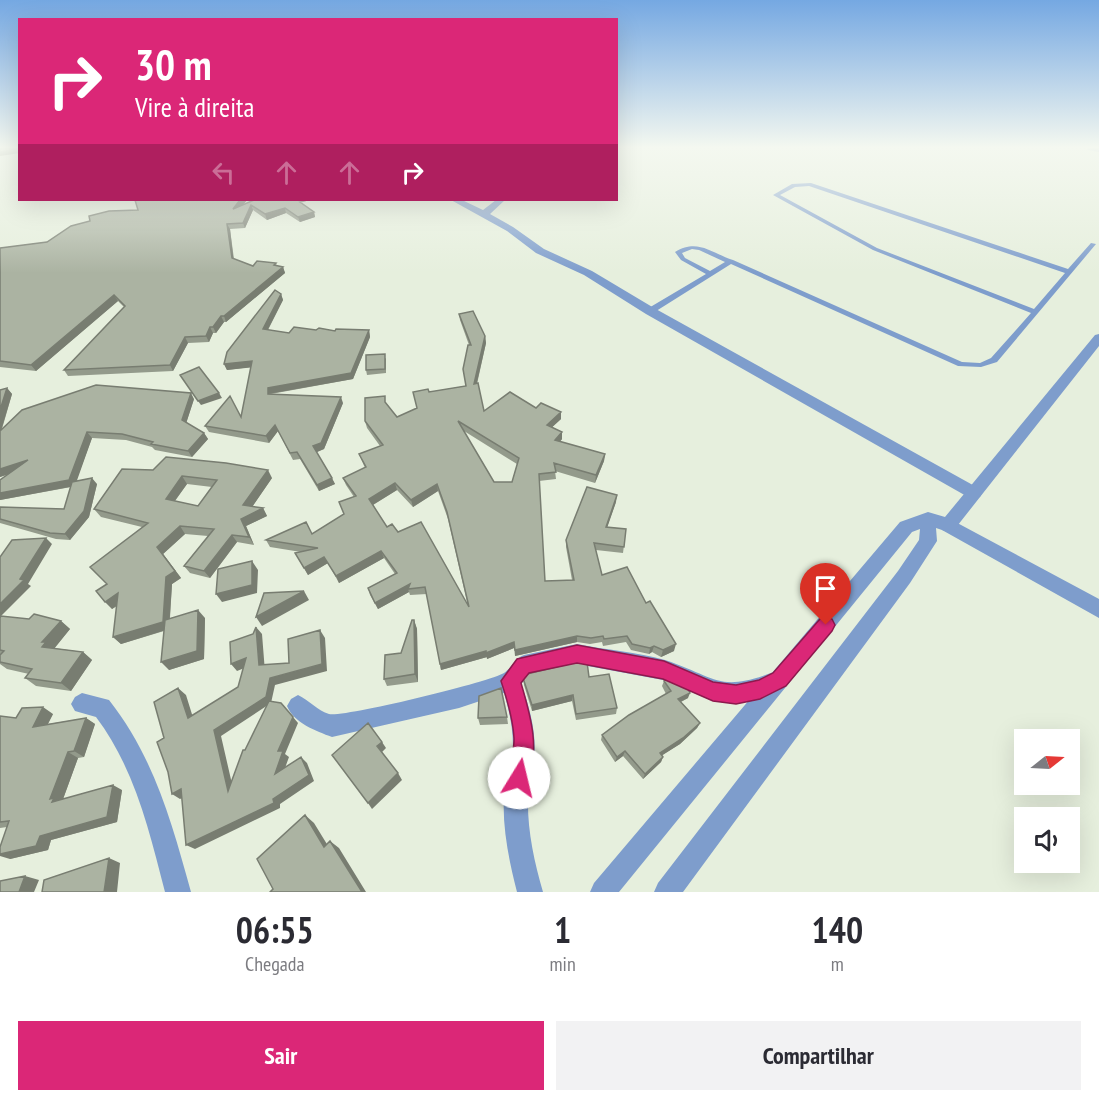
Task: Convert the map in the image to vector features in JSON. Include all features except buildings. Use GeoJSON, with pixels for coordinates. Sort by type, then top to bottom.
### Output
{"type":"FeatureCollection","features":[{"type":"Feature","properties":{"kind":"street"},"geometry":{"type":"LineString","coordinates":[[458,201],[484,214],[540,251],[588,273],[650,311],[974,493]]}},
{"type":"Feature","properties":{"kind":"street"},"geometry":{"type":"LineString","coordinates":[[484,214],[500,201]]}},
{"type":"Feature","properties":{"kind":"street"},"geometry":{"type":"LineString","coordinates":[[667,892],[904,577],[938,522],[974,493],[1099,338]]}},
{"type":"Feature","properties":{"kind":"street"},"geometry":{"type":"LineString","coordinates":[[603,892],[906,527],[938,522],[1099,609]]}},
{"type":"Feature","properties":{"kind":"street"},"geometry":{"type":"LineString","coordinates":[[298,706],[320,722],[332,726],[459,698],[510,681],[524,665],[577,654],[664,670],[713,691],[736,694],[760,689],[779,680]]}},
{"type":"Feature","properties":{"kind":"street"},"geometry":{"type":"LineString","coordinates":[[510,681],[523,722],[525,741],[516,794],[519,843],[531,892]]}},
{"type":"Feature","properties":{"kind":"street"},"geometry":{"type":"LineString","coordinates":[[82,704],[102,707],[129,744],[147,782],[178,892]]}},
{"type":"Feature","properties":{"kind":"lane"},"geometry":{"type":"LineString","coordinates":[[786,190],[776,195],[875,249],[1035,312]]}},
{"type":"Feature","properties":{"kind":"lane"},"geometry":{"type":"LineString","coordinates":[[826,190],[1069,272]]}},
{"type":"Feature","properties":{"kind":"lane"},"geometry":{"type":"LineString","coordinates":[[711,274],[683,259],[678,252],[691,247],[700,248],[968,365],[981,365],[994,360],[1093,244]]}},
{"type":"Feature","properties":{"kind":"lane"},"geometry":{"type":"LineString","coordinates":[[650,311],[731,261]]}},
{"type":"Feature","properties":{"kind":"route"},"geometry":{"type":"LineString","coordinates":[[519,778],[525,741],[519,705],[510,681],[524,665],[577,654],[664,670],[713,691],[736,694],[760,689],[779,680],[826,625]]}}]}
